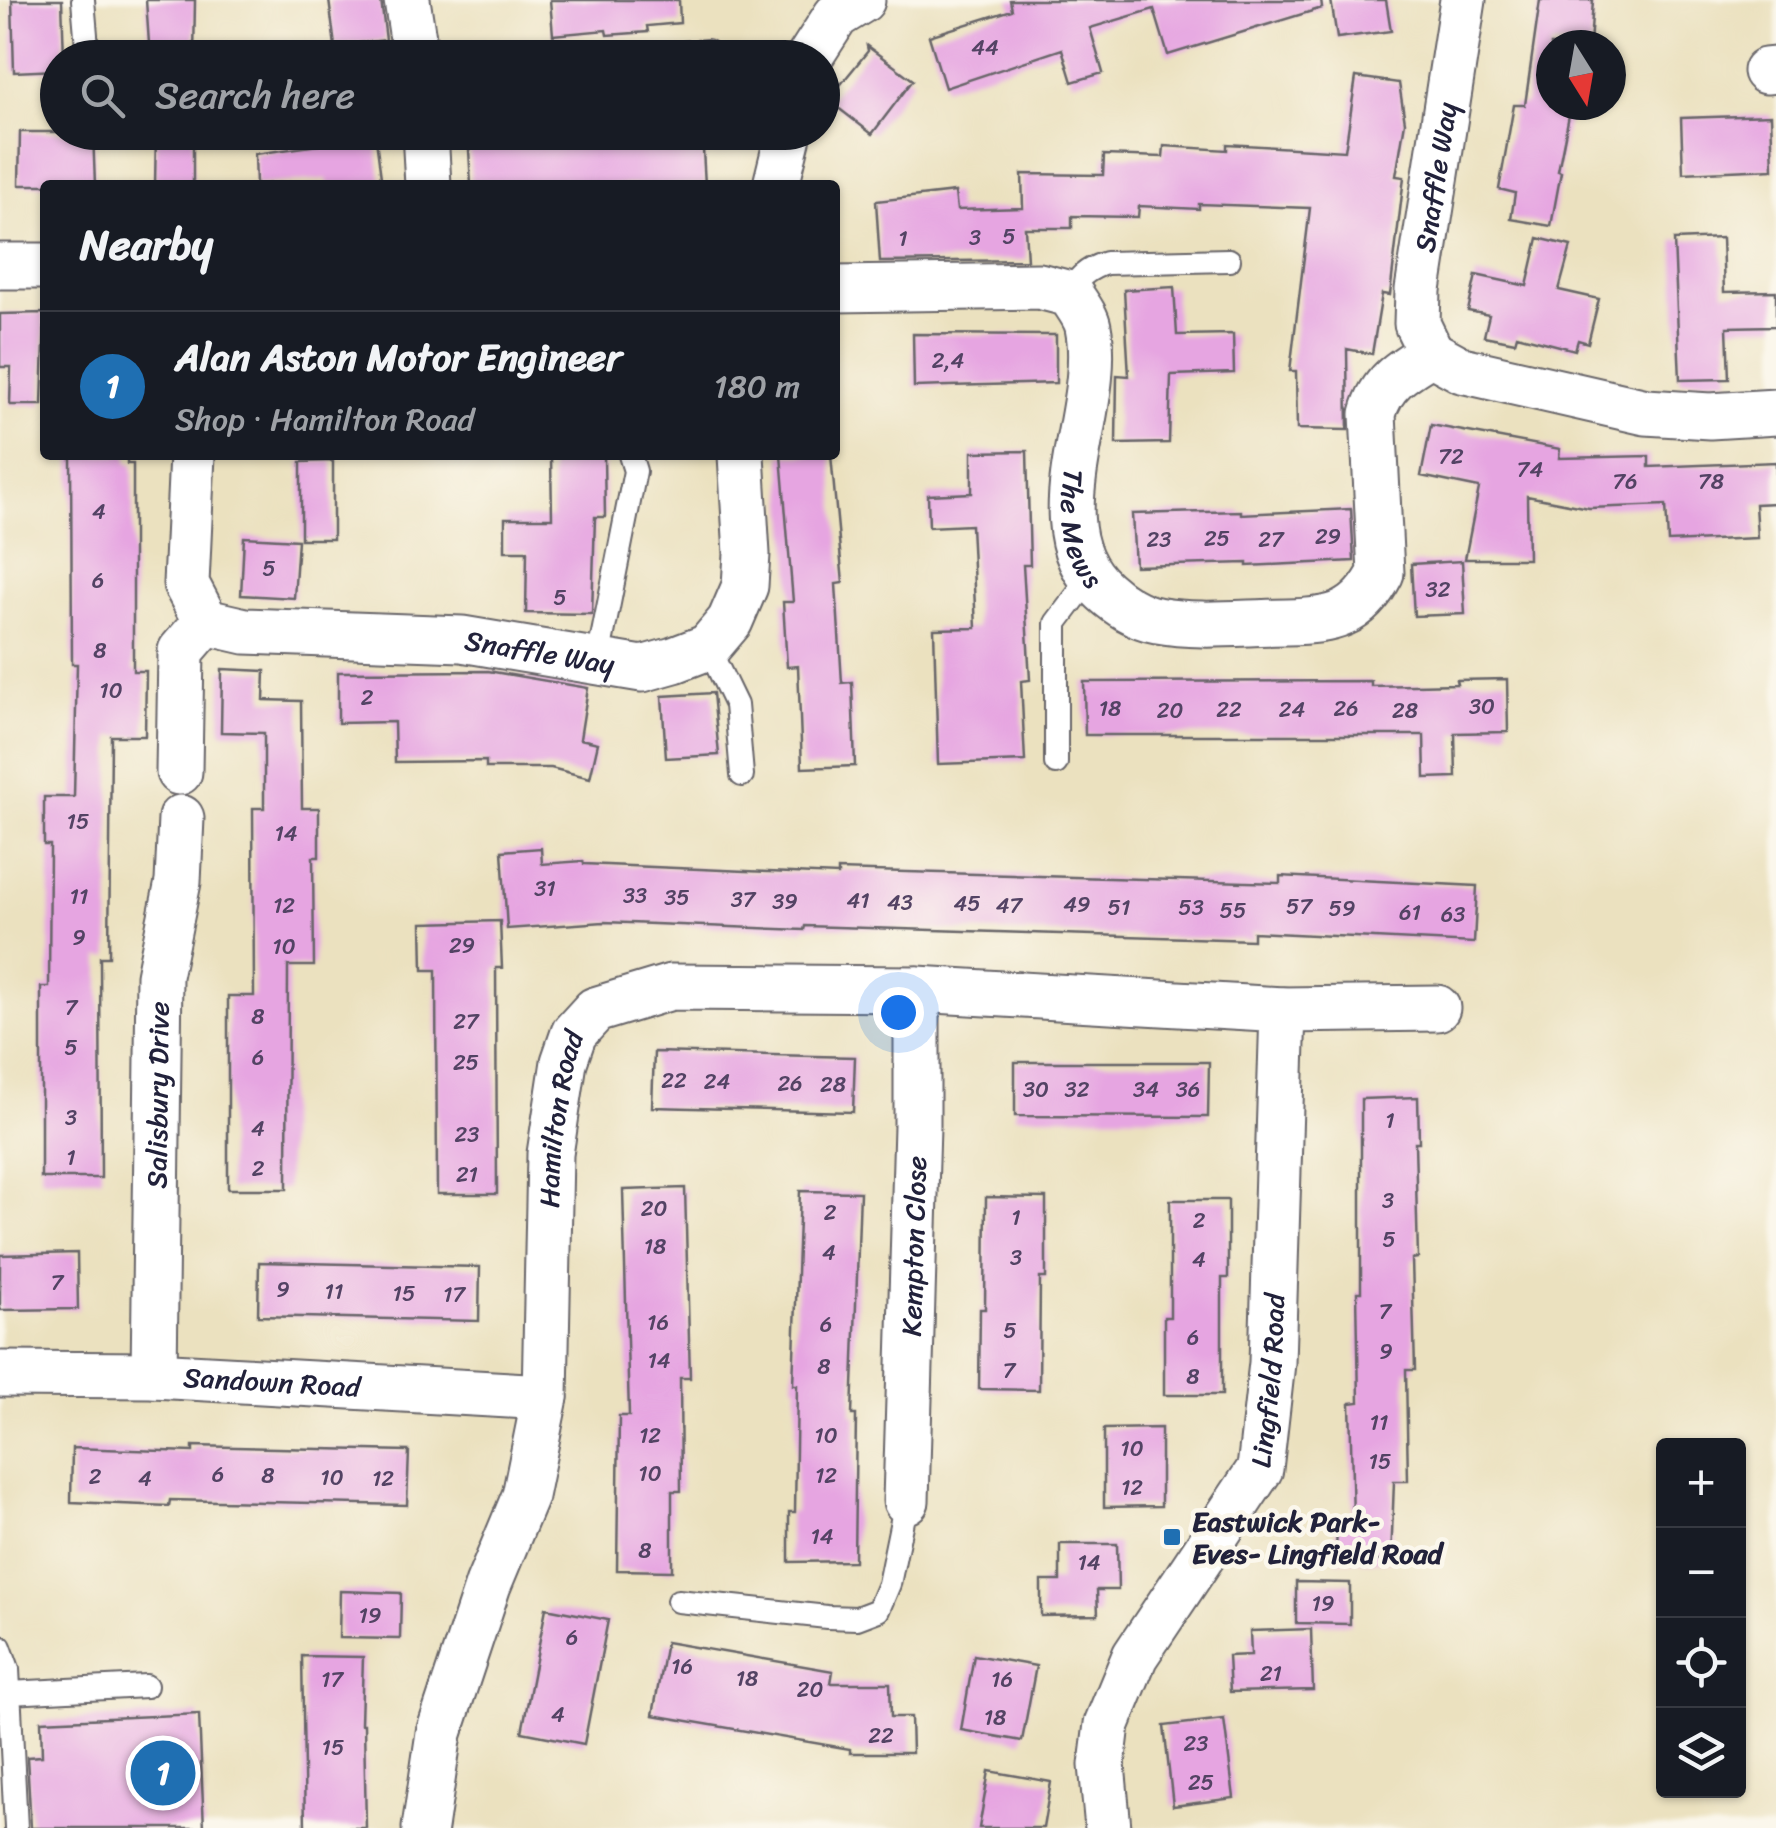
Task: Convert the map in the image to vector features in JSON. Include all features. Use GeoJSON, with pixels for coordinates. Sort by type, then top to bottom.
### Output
{"type":"FeatureCollection","features":[{"type":"Feature","properties":{"kind":"street"},"geometry":{"type":"LineString","coordinates":[[407,0],[413,40]]}},
{"type":"Feature","properties":{"kind":"street"},"geometry":{"type":"LineString","coordinates":[[821,40],[836,16],[862,0]]}},
{"type":"Feature","properties":{"kind":"street","name":"Snaffle Way"},"geometry":{"type":"LineString","coordinates":[[1431,352],[1418,324],[1418,290],[1463,0]]}},
{"type":"Feature","properties":{"kind":"street"},"geometry":{"type":"LineString","coordinates":[[426,150],[428,180]]}},
{"type":"Feature","properties":{"kind":"street"},"geometry":{"type":"LineString","coordinates":[[777,180],[785,150]]}},
{"type":"Feature","properties":{"kind":"street"},"geometry":{"type":"LineString","coordinates":[[0,266],[40,266]]}},
{"type":"Feature","properties":{"kind":"street"},"geometry":{"type":"LineString","coordinates":[[840,288],[1039,286],[1070,294]]}},
{"type":"Feature","properties":{"kind":"street","name":"The Mews"},"geometry":{"type":"LineString","coordinates":[[1070,294],[1088,323],[1092,358],[1070,518],[1076,550],[1090,578],[1118,603],[1155,620],[1318,621],[1345,614],[1370,594],[1381,572],[1373,414],[1378,395],[1396,374],[1431,352]]}},
{"type":"Feature","properties":{"kind":"street"},"geometry":{"type":"LineString","coordinates":[[1431,352],[1462,370],[1646,412],[1710,416],[1776,412]]}},
{"type":"Feature","properties":{"kind":"street"},"geometry":{"type":"LineString","coordinates":[[179,772],[181,652],[196,603],[192,460]]}},
{"type":"Feature","properties":{"kind":"street"},"geometry":{"type":"LineString","coordinates":[[708,647],[730,621],[744,586],[747,554],[741,460]]}},
{"type":"Feature","properties":{"kind":"street","name":"Snaffle Way"},"geometry":{"type":"LineString","coordinates":[[196,603],[245,631],[462,639],[642,669],[708,647]]}},
{"type":"Feature","properties":{"kind":"street","name":"Salisbury Drive"},"geometry":{"type":"LineString","coordinates":[[154,1375],[159,976],[178,882],[181,818]]}},
{"type":"Feature","properties":{"kind":"street","name":"Hamilton Road"},"geometry":{"type":"LineString","coordinates":[[425,1828],[440,1733],[488,1585],[525,1496],[545,1396],[550,1154],[564,1062],[574,1033],[595,1010],[671,987],[917,989],[1283,1010],[1436,1008]]}},
{"type":"Feature","properties":{"kind":"street","name":"Kempton Close"},"geometry":{"type":"LineString","coordinates":[[906,1501],[917,989]]}},
{"type":"Feature","properties":{"kind":"street","name":"Lingfield Road"},"geometry":{"type":"LineString","coordinates":[[1108,1828],[1102,1765],[1107,1724],[1128,1673],[1260,1470],[1272,1363],[1283,1010]]}},
{"type":"Feature","properties":{"kind":"street","name":"Sandown Road"},"geometry":{"type":"LineString","coordinates":[[0,1374],[154,1375],[545,1396]]}},
{"type":"Feature","properties":{"kind":"lane"},"geometry":{"type":"LineString","coordinates":[[83,0],[86,40]]}},
{"type":"Feature","properties":{"kind":"lane"},"geometry":{"type":"LineString","coordinates":[[1070,294],[1074,283],[1093,267],[1106,263],[1229,260]]}},
{"type":"Feature","properties":{"kind":"lane"},"geometry":{"type":"LineString","coordinates":[[597,664],[635,471],[632,460]]}},
{"type":"Feature","properties":{"kind":"lane"},"geometry":{"type":"LineString","coordinates":[[1056,763],[1056,624],[1090,578]]}},
{"type":"Feature","properties":{"kind":"lane"},"geometry":{"type":"LineString","coordinates":[[708,647],[736,705],[742,774]]}},
{"type":"Feature","properties":{"kind":"lane"},"geometry":{"type":"LineString","coordinates":[[678,1601],[827,1617],[857,1618],[878,1610],[889,1584],[906,1501]]}},
{"type":"Feature","properties":{"kind":"lane"},"geometry":{"type":"LineString","coordinates":[[0,1647],[8,1669],[16,1828]]}},
{"type":"Feature","properties":{"kind":"lane"},"geometry":{"type":"LineString","coordinates":[[10,1693],[146,1686]]}},
{"type":"Feature","properties":{"kind":"building"},"geometry":{"type":"Polygon","coordinates":[[[12,0],[62,0],[63,40],[40,40],[40,71],[14,72],[12,0]]]}},
{"type":"Feature","properties":{"kind":"building"},"geometry":{"type":"Polygon","coordinates":[[[146,0],[195,0],[194,40],[149,40],[146,0]]]}},
{"type":"Feature","properties":{"kind":"building"},"geometry":{"type":"Polygon","coordinates":[[[329,0],[381,0],[386,40],[334,40],[329,0]]]}},
{"type":"Feature","properties":{"kind":"building"},"geometry":{"type":"Polygon","coordinates":[[[550,0],[679,0],[680,23],[647,26],[648,32],[607,35],[606,30],[553,35],[550,0]]]}},
{"type":"Feature","properties":{"kind":"building"},"geometry":{"type":"Polygon","coordinates":[[[1010,0],[1321,0],[1322,8],[1168,55],[1154,9],[1090,28],[1103,73],[1072,82],[1062,49],[945,88],[929,36],[1012,10],[1010,0]]]}},
{"type":"Feature","properties":{"kind":"building"},"geometry":{"type":"Polygon","coordinates":[[[1331,0],[1386,0],[1391,31],[1337,38],[1331,0]]]}},
{"type":"Feature","properties":{"kind":"building"},"geometry":{"type":"Polygon","coordinates":[[[1540,0],[1593,0],[1591,30],[1536,30],[1536,120],[1568,120],[1551,226],[1511,219],[1515,193],[1499,189],[1514,105],[1525,105],[1540,0]]]}},
{"type":"Feature","properties":{"kind":"building"},"geometry":{"type":"Polygon","coordinates":[[[867,46],[913,80],[872,134],[840,109],[840,85],[868,51],[867,46]]]}},
{"type":"Feature","properties":{"kind":"building"},"geometry":{"type":"Polygon","coordinates":[[[1356,77],[1399,83],[1405,122],[1396,176],[1404,177],[1390,295],[1382,294],[1372,354],[1347,349],[1348,430],[1297,429],[1296,371],[1290,371],[1310,208],[1139,206],[1138,217],[1072,216],[1072,228],[1025,228],[1027,260],[880,262],[876,201],[955,192],[957,210],[1023,208],[1022,174],[1103,175],[1104,155],[1163,157],[1164,146],[1227,150],[1227,144],[1345,151],[1356,77]]]}},
{"type":"Feature","properties":{"kind":"building"},"geometry":{"type":"Polygon","coordinates":[[[1771,115],[1773,169],[1683,173],[1681,118],[1771,115]]]}},
{"type":"Feature","properties":{"kind":"building"},"geometry":{"type":"Polygon","coordinates":[[[20,132],[40,132],[40,150],[94,150],[95,180],[40,180],[40,185],[19,185],[20,132]]]}},
{"type":"Feature","properties":{"kind":"building"},"geometry":{"type":"Polygon","coordinates":[[[156,150],[193,150],[193,180],[155,180],[156,150]]]}},
{"type":"Feature","properties":{"kind":"building"},"geometry":{"type":"Polygon","coordinates":[[[283,150],[377,150],[381,180],[256,180],[255,154],[283,150]]]}},
{"type":"Feature","properties":{"kind":"building"},"geometry":{"type":"Polygon","coordinates":[[[469,150],[703,150],[705,180],[471,180],[469,150]]]}},
{"type":"Feature","properties":{"kind":"building"},"geometry":{"type":"Polygon","coordinates":[[[1538,238],[1571,246],[1559,290],[1599,299],[1588,343],[1578,340],[1575,350],[1517,335],[1515,342],[1484,336],[1489,315],[1468,311],[1476,275],[1527,286],[1538,238]]]}},
{"type":"Feature","properties":{"kind":"building"},"geometry":{"type":"Polygon","coordinates":[[[1722,238],[1724,292],[1776,291],[1776,326],[1727,327],[1729,379],[1680,380],[1674,240],[1722,238]]]}},
{"type":"Feature","properties":{"kind":"building"},"geometry":{"type":"Polygon","coordinates":[[[1174,287],[1177,335],[1233,334],[1234,373],[1171,375],[1169,443],[1116,444],[1117,375],[1129,376],[1124,290],[1174,287]]]}},
{"type":"Feature","properties":{"kind":"building"},"geometry":{"type":"Polygon","coordinates":[[[40,313],[40,405],[10,405],[11,367],[0,367],[0,314],[40,313]]]}},
{"type":"Feature","properties":{"kind":"building"},"geometry":{"type":"Polygon","coordinates":[[[913,334],[1056,335],[1056,383],[914,387],[913,334]]]}},
{"type":"Feature","properties":{"kind":"building"},"geometry":{"type":"Polygon","coordinates":[[[1431,425],[1560,449],[1559,458],[1649,456],[1649,467],[1776,462],[1776,503],[1755,504],[1757,538],[1668,542],[1666,505],[1589,508],[1527,496],[1528,559],[1465,559],[1479,488],[1421,476],[1431,425]]]}},
{"type":"Feature","properties":{"kind":"building"},"geometry":{"type":"Polygon","coordinates":[[[1027,451],[1030,565],[1023,565],[1030,680],[1021,681],[1025,761],[938,764],[934,629],[976,628],[971,525],[929,527],[928,495],[972,493],[972,452],[1027,451]]]}},
{"type":"Feature","properties":{"kind":"building"},"geometry":{"type":"Polygon","coordinates":[[[71,460],[127,460],[127,464],[133,464],[133,671],[146,671],[145,736],[111,736],[109,957],[100,957],[101,1178],[41,1178],[41,987],[49,987],[50,845],[44,845],[44,797],[74,797],[77,664],[72,664],[71,460]]]}},
{"type":"Feature","properties":{"kind":"building"},"geometry":{"type":"Polygon","coordinates":[[[551,460],[604,460],[605,517],[595,517],[592,614],[526,613],[527,551],[505,551],[505,518],[552,518],[551,460]]]}},
{"type":"Feature","properties":{"kind":"building"},"geometry":{"type":"Polygon","coordinates":[[[781,460],[831,460],[843,583],[836,584],[842,683],[852,682],[855,766],[802,768],[798,666],[787,667],[783,602],[793,602],[781,460]]]}},
{"type":"Feature","properties":{"kind":"building"},"geometry":{"type":"Polygon","coordinates":[[[333,461],[333,539],[301,539],[301,462],[333,461]]]}},
{"type":"Feature","properties":{"kind":"building"},"geometry":{"type":"Polygon","coordinates":[[[1351,509],[1354,561],[1135,566],[1132,514],[1351,509]]]}},
{"type":"Feature","properties":{"kind":"building"},"geometry":{"type":"Polygon","coordinates":[[[244,537],[298,540],[294,598],[241,595],[244,537]]]}},
{"type":"Feature","properties":{"kind":"building"},"geometry":{"type":"Polygon","coordinates":[[[1462,561],[1465,614],[1414,616],[1411,564],[1462,561]]]}},
{"type":"Feature","properties":{"kind":"building"},"geometry":{"type":"Polygon","coordinates":[[[222,669],[265,671],[264,700],[301,701],[302,808],[319,808],[319,857],[313,857],[314,966],[288,966],[287,1189],[228,1189],[228,996],[254,996],[253,808],[264,808],[264,733],[221,732],[222,669]]]}},
{"type":"Feature","properties":{"kind":"building"},"geometry":{"type":"Polygon","coordinates":[[[488,671],[588,688],[580,739],[598,743],[590,778],[551,768],[486,768],[486,761],[395,762],[394,722],[338,723],[338,672],[488,671]]]}},
{"type":"Feature","properties":{"kind":"building"},"geometry":{"type":"Polygon","coordinates":[[[1507,679],[1508,732],[1455,733],[1456,777],[1425,778],[1424,735],[1085,735],[1084,682],[1371,681],[1371,686],[1507,679]]]}},
{"type":"Feature","properties":{"kind":"building"},"geometry":{"type":"Polygon","coordinates":[[[713,693],[719,755],[666,758],[662,696],[713,693]]]}},
{"type":"Feature","properties":{"kind":"building"},"geometry":{"type":"Polygon","coordinates":[[[541,848],[542,864],[583,861],[838,875],[838,870],[1280,883],[1280,876],[1477,886],[1474,943],[1253,932],[1253,940],[604,922],[507,929],[502,851],[541,848]]]}},
{"type":"Feature","properties":{"kind":"building"},"geometry":{"type":"Polygon","coordinates":[[[500,921],[502,968],[496,968],[497,1194],[437,1194],[436,970],[423,970],[422,923],[500,921]]]}},
{"type":"Feature","properties":{"kind":"building"},"geometry":{"type":"Polygon","coordinates":[[[654,1052],[855,1057],[853,1112],[652,1107],[654,1052]]]}},
{"type":"Feature","properties":{"kind":"building"},"geometry":{"type":"Polygon","coordinates":[[[1015,1062],[1209,1062],[1208,1117],[1015,1116],[1015,1062]]]}},
{"type":"Feature","properties":{"kind":"building"},"geometry":{"type":"Polygon","coordinates":[[[1418,1097],[1418,1258],[1412,1259],[1415,1370],[1406,1370],[1408,1481],[1394,1481],[1391,1561],[1336,1560],[1337,1519],[1353,1519],[1350,1403],[1359,1402],[1361,1099],[1418,1097]]]}},
{"type":"Feature","properties":{"kind":"building"},"geometry":{"type":"Polygon","coordinates":[[[685,1188],[690,1378],[680,1378],[681,1491],[672,1491],[672,1571],[617,1570],[619,1416],[629,1416],[623,1190],[685,1188]]]}},
{"type":"Feature","properties":{"kind":"building"},"geometry":{"type":"Polygon","coordinates":[[[800,1191],[860,1192],[852,1415],[856,1415],[854,1561],[789,1562],[789,1512],[795,1512],[797,1385],[793,1385],[800,1191]]]}},
{"type":"Feature","properties":{"kind":"building"},"geometry":{"type":"Polygon","coordinates":[[[986,1197],[1046,1198],[1046,1278],[1040,1278],[1039,1390],[979,1389],[980,1309],[985,1309],[986,1197]]]}},
{"type":"Feature","properties":{"kind":"building"},"geometry":{"type":"Polygon","coordinates":[[[1170,1200],[1228,1200],[1228,1278],[1222,1278],[1222,1395],[1164,1395],[1164,1317],[1170,1317],[1170,1200]]]}},
{"type":"Feature","properties":{"kind":"building"},"geometry":{"type":"Polygon","coordinates":[[[77,1253],[78,1309],[0,1310],[0,1255],[77,1253]]]}},
{"type":"Feature","properties":{"kind":"building"},"geometry":{"type":"Polygon","coordinates":[[[259,1262],[480,1267],[479,1321],[258,1316],[259,1262]]]}},
{"type":"Feature","properties":{"kind":"building"},"geometry":{"type":"Polygon","coordinates":[[[1161,1428],[1161,1506],[1104,1507],[1104,1429],[1161,1428]]]}},
{"type":"Feature","properties":{"kind":"building"},"geometry":{"type":"Polygon","coordinates":[[[193,1446],[409,1451],[407,1505],[170,1500],[169,1506],[71,1502],[72,1448],[193,1452],[193,1446]]]}},
{"type":"Feature","properties":{"kind":"building"},"geometry":{"type":"Polygon","coordinates":[[[1060,1544],[1117,1544],[1118,1590],[1097,1590],[1098,1615],[1041,1616],[1041,1581],[1060,1581],[1060,1544]]]}},
{"type":"Feature","properties":{"kind":"building"},"geometry":{"type":"Polygon","coordinates":[[[1296,1582],[1350,1583],[1350,1624],[1296,1623],[1296,1582]]]}},
{"type":"Feature","properties":{"kind":"building"},"geometry":{"type":"Polygon","coordinates":[[[340,1591],[401,1593],[400,1639],[339,1638],[340,1591]]]}},
{"type":"Feature","properties":{"kind":"building"},"geometry":{"type":"Polygon","coordinates":[[[546,1608],[608,1620],[584,1744],[522,1732],[546,1608]]]}},
{"type":"Feature","properties":{"kind":"building"},"geometry":{"type":"Polygon","coordinates":[[[1311,1629],[1313,1690],[1230,1692],[1228,1656],[1251,1655],[1250,1631],[1311,1629]]]}},
{"type":"Feature","properties":{"kind":"building"},"geometry":{"type":"Polygon","coordinates":[[[666,1642],[833,1671],[831,1683],[890,1683],[891,1717],[911,1717],[912,1753],[850,1753],[850,1749],[653,1715],[666,1642]]]}},
{"type":"Feature","properties":{"kind":"building"},"geometry":{"type":"Polygon","coordinates":[[[974,1655],[1036,1666],[1022,1741],[961,1730],[974,1655]]]}},
{"type":"Feature","properties":{"kind":"building"},"geometry":{"type":"Polygon","coordinates":[[[302,1656],[363,1657],[361,1724],[366,1828],[305,1828],[302,1656]]]}},
{"type":"Feature","properties":{"kind":"building"},"geometry":{"type":"Polygon","coordinates":[[[199,1714],[204,1828],[31,1828],[27,1757],[42,1756],[41,1721],[199,1714]]]}},
{"type":"Feature","properties":{"kind":"building"},"geometry":{"type":"Polygon","coordinates":[[[1224,1719],[1234,1798],[1173,1806],[1164,1726],[1224,1719]]]}},
{"type":"Feature","properties":{"kind":"building"},"geometry":{"type":"Polygon","coordinates":[[[989,1771],[1051,1782],[1043,1828],[979,1828],[989,1771]]]}},
{"type":"Feature","properties":{"kind":"place","name":"Eastwick Park- Eves- Lingfield Road"},"geometry":{"type":"Point","coordinates":[1172,1537]}},
{"type":"Feature","properties":{"kind":"place","name":"Alan Aston Motor Engineer"},"geometry":{"type":"Point","coordinates":[163,1773]}}]}
